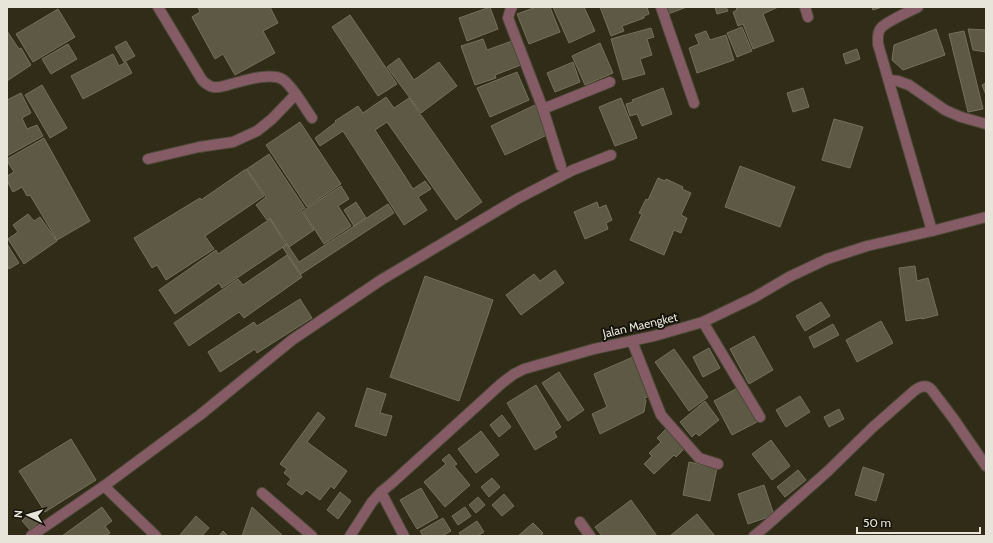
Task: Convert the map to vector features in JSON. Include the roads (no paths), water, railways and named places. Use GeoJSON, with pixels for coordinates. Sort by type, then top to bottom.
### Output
{"type":"FeatureCollection","features":[{"type":"Feature","properties":{"kind":"street"},"geometry":{"type":"LineString","coordinates":[[158,7],[202,80],[210,87],[224,86],[256,77],[268,76],[280,78],[290,86],[312,118]]}},
{"type":"Feature","properties":{"kind":"street"},"geometry":{"type":"LineString","coordinates":[[512,7],[508,18],[543,109],[561,166]]}},
{"type":"Feature","properties":{"kind":"street"},"geometry":{"type":"LineString","coordinates":[[661,7],[694,102]]}},
{"type":"Feature","properties":{"kind":"street"},"geometry":{"type":"LineString","coordinates":[[805,7],[808,17]]}},
{"type":"Feature","properties":{"kind":"street"},"geometry":{"type":"LineString","coordinates":[[918,7],[882,27],[878,35],[878,44],[932,231]]}},
{"type":"Feature","properties":{"kind":"street"},"geometry":{"type":"LineString","coordinates":[[889,80],[898,81],[909,85],[945,110],[986,124]]}},
{"type":"Feature","properties":{"kind":"street"},"geometry":{"type":"LineString","coordinates":[[543,109],[610,82]]}},
{"type":"Feature","properties":{"kind":"street"},"geometry":{"type":"LineString","coordinates":[[148,159],[199,147],[233,142],[262,127],[272,119],[296,94]]}},
{"type":"Feature","properties":{"kind":"street"},"geometry":{"type":"LineString","coordinates":[[31,536],[104,486],[200,415],[292,340],[381,280],[517,199],[573,170],[611,155]]}},
{"type":"Feature","properties":{"kind":"street","name":"Jalan Maengket"},"geometry":{"type":"LineString","coordinates":[[350,536],[372,502],[381,492],[502,383],[514,374],[524,369],[594,349],[654,336],[703,322],[756,297],[789,277],[827,259],[867,246],[986,217]]}},
{"type":"Feature","properties":{"kind":"street"},"geometry":{"type":"LineString","coordinates":[[703,322],[760,418]]}},
{"type":"Feature","properties":{"kind":"street"},"geometry":{"type":"LineString","coordinates":[[632,341],[661,415],[699,458],[718,464]]}},
{"type":"Feature","properties":{"kind":"street"},"geometry":{"type":"LineString","coordinates":[[754,536],[828,471],[878,422],[920,386],[927,386],[931,389],[986,466]]}},
{"type":"Feature","properties":{"kind":"street"},"geometry":{"type":"LineString","coordinates":[[104,486],[156,536]]}},
{"type":"Feature","properties":{"kind":"street"},"geometry":{"type":"LineString","coordinates":[[381,492],[404,536]]}},
{"type":"Feature","properties":{"kind":"street"},"geometry":{"type":"LineString","coordinates":[[262,493],[312,536]]}},
{"type":"Feature","properties":{"kind":"street"},"geometry":{"type":"LineString","coordinates":[[580,522],[590,536]]}}]}
